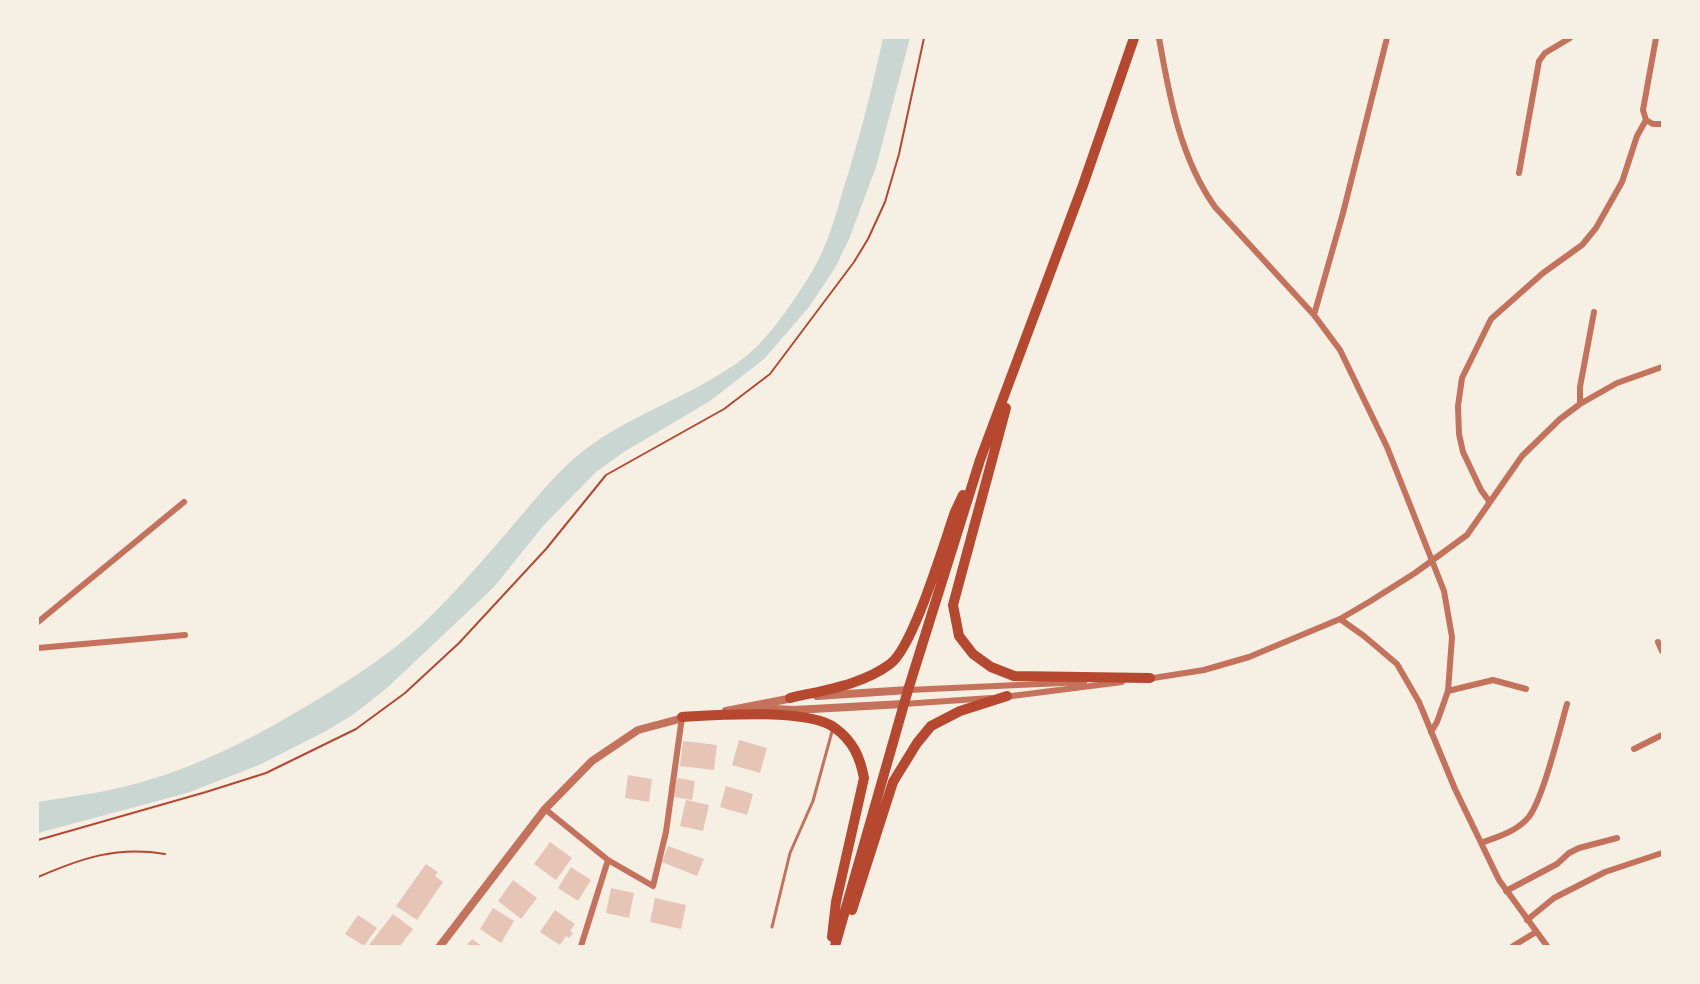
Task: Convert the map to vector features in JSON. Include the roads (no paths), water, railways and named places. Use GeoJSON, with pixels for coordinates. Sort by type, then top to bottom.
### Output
{"type":"FeatureCollection","features":[{"type":"Feature","properties":{"kind":"main road"},"geometry":{"type":"LineString","coordinates":[[834,946],[903,704],[980,460],[1083,185],[1134,38]]}},
{"type":"Feature","properties":{"kind":"main road"},"geometry":{"type":"LineString","coordinates":[[1023,342],[954,605],[959,636],[974,654],[991,667],[1014,676],[1150,678]]}},
{"type":"Feature","properties":{"kind":"main road"},"geometry":{"type":"LineString","coordinates":[[790,698],[865,679],[893,663],[911,634],[956,512],[980,460]]}},
{"type":"Feature","properties":{"kind":"main road"},"geometry":{"type":"LineString","coordinates":[[834,946],[853,907],[893,782],[917,743],[931,726],[960,711],[1007,696]]}},
{"type":"Feature","properties":{"kind":"main road"},"geometry":{"type":"LineString","coordinates":[[682,717],[744,713],[817,720],[833,726],[851,742],[860,758],[864,778],[836,902],[834,946]]}},
{"type":"Feature","properties":{"kind":"street"},"geometry":{"type":"LineString","coordinates":[[1159,38],[1167,86],[1185,150],[1203,191],[1314,315],[1348,364],[1387,447],[1444,591],[1452,636],[1449,691],[1431,732]]}},
{"type":"Feature","properties":{"kind":"street"},"geometry":{"type":"LineString","coordinates":[[1314,315],[1343,213],[1387,38]]}},
{"type":"Feature","properties":{"kind":"street"},"geometry":{"type":"LineString","coordinates":[[1519,173],[1539,62],[1545,53],[1570,38]]}},
{"type":"Feature","properties":{"kind":"street"},"geometry":{"type":"LineString","coordinates":[[1656,38],[1643,110],[1646,120],[1653,124],[1662,124]]}},
{"type":"Feature","properties":{"kind":"street"},"geometry":{"type":"LineString","coordinates":[[1489,501],[1480,490],[1463,452],[1459,434],[1458,406],[1462,378],[1491,319],[1543,273],[1582,245],[1596,228],[1622,182],[1637,136],[1646,120]]}},
{"type":"Feature","properties":{"kind":"street"},"geometry":{"type":"LineString","coordinates":[[1580,404],[1580,387],[1594,312]]}},
{"type":"Feature","properties":{"kind":"street"},"geometry":{"type":"LineString","coordinates":[[744,708],[794,710],[1007,696],[1204,670],[1249,657],[1340,619],[1415,573],[1467,534],[1522,456],[1560,419],[1580,404],[1617,383],[1662,367]]}},
{"type":"Feature","properties":{"kind":"street"},"geometry":{"type":"LineString","coordinates":[[38,622],[184,502]]}},
{"type":"Feature","properties":{"kind":"street"},"geometry":{"type":"LineString","coordinates":[[1340,619],[1397,664],[1419,702],[1455,789],[1499,880],[1543,945]]}},
{"type":"Feature","properties":{"kind":"street"},"geometry":{"type":"LineString","coordinates":[[38,648],[186,634]]}},
{"type":"Feature","properties":{"kind":"street"},"geometry":{"type":"LineString","coordinates":[[1658,642],[1662,651]]}},
{"type":"Feature","properties":{"kind":"street"},"geometry":{"type":"LineString","coordinates":[[440,946],[545,809],[592,761],[638,730],[682,717],[744,708],[790,698],[1150,678]]}},
{"type":"Feature","properties":{"kind":"street"},"geometry":{"type":"LineString","coordinates":[[1449,691],[1493,680],[1526,689]]}},
{"type":"Feature","properties":{"kind":"street"},"geometry":{"type":"LineString","coordinates":[[1481,843],[1520,826],[1529,818],[1534,809],[1567,704]]}},
{"type":"Feature","properties":{"kind":"street"},"geometry":{"type":"LineString","coordinates":[[545,809],[608,860],[653,886],[666,832],[682,717]]}},
{"type":"Feature","properties":{"kind":"street"},"geometry":{"type":"LineString","coordinates":[[1634,749],[1662,735]]}},
{"type":"Feature","properties":{"kind":"street"},"geometry":{"type":"LineString","coordinates":[[1506,891],[1557,864],[1569,853],[1617,838]]}},
{"type":"Feature","properties":{"kind":"street"},"geometry":{"type":"LineString","coordinates":[[1527,920],[1554,898],[1605,872],[1662,854]]}},
{"type":"Feature","properties":{"kind":"street"},"geometry":{"type":"LineString","coordinates":[[581,946],[608,860]]}},
{"type":"Feature","properties":{"kind":"street"},"geometry":{"type":"LineString","coordinates":[[1513,946],[1536,932]]}},
{"type":"Feature","properties":{"kind":"lane"},"geometry":{"type":"LineString","coordinates":[[772,927],[790,853],[813,801],[833,726]]}}]}
